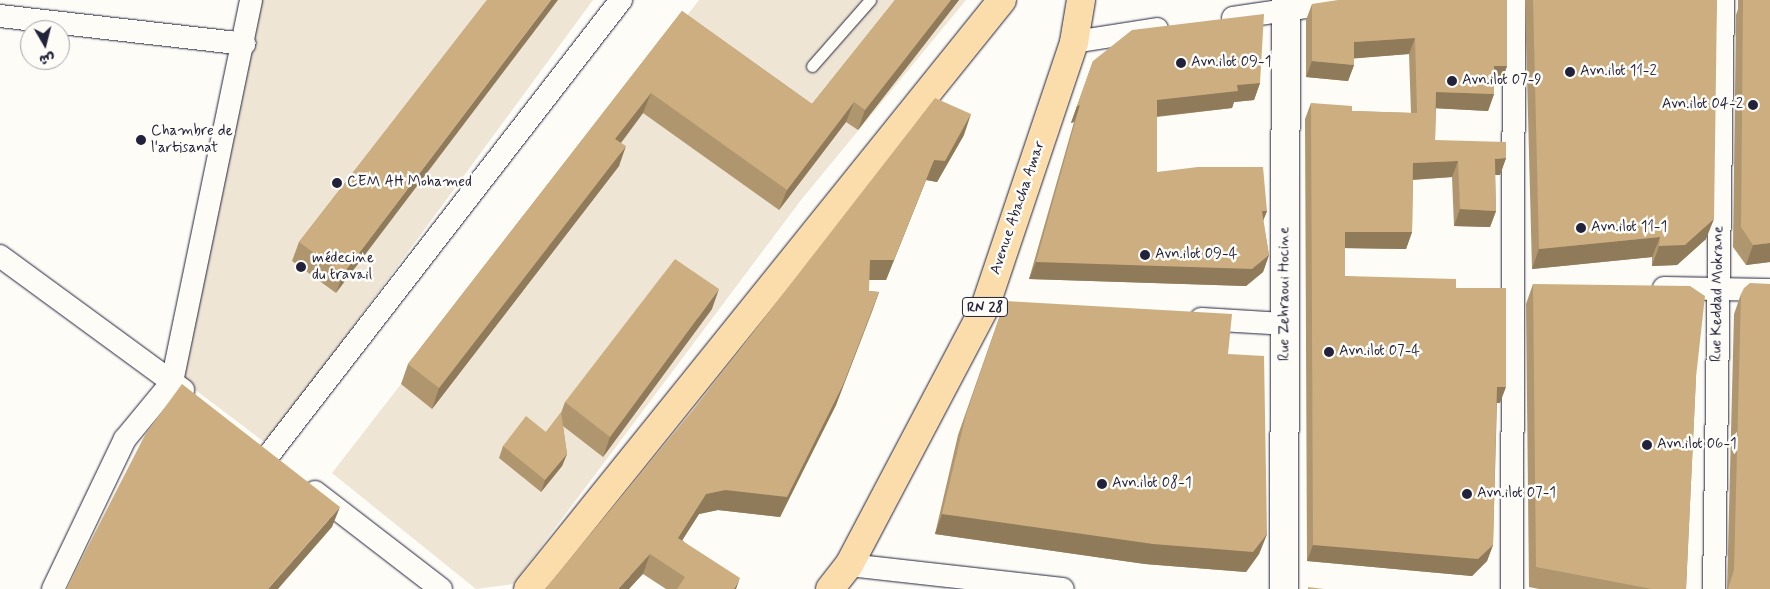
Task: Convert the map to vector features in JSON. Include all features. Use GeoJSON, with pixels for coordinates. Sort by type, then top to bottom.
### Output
{"type":"FeatureCollection","features":[{"type":"Feature","properties":{"kind":"main road"},"geometry":{"type":"LineString","coordinates":[[528,589],[1002,0]]}},
{"type":"Feature","properties":{"kind":"main road","name":"Avenue Abacha Amar"},"geometry":{"type":"LineString","coordinates":[[830,589],[849,565],[995,307],[1074,42],[1081,0]]}},
{"type":"Feature","properties":{"kind":"street"},"geometry":{"type":"LineString","coordinates":[[53,589],[125,439],[172,382],[244,44],[251,0]]}},
{"type":"Feature","properties":{"kind":"street"},"geometry":{"type":"LineString","coordinates":[[441,589],[276,462],[621,0]]}},
{"type":"Feature","properties":{"kind":"street"},"geometry":{"type":"LineString","coordinates":[[1209,22],[1286,5],[1352,0]]}},
{"type":"Feature","properties":{"kind":"street"},"geometry":{"type":"LineString","coordinates":[[1512,589],[1521,286],[1514,0]]}},
{"type":"Feature","properties":{"kind":"street","name":"Rue Keddad Mokrane"},"geometry":{"type":"LineString","coordinates":[[1714,589],[1723,0]]}},
{"type":"Feature","properties":{"kind":"street","name":"Rue Zehraoui Hocine"},"geometry":{"type":"LineString","coordinates":[[1284,589],[1286,5]]}},
{"type":"Feature","properties":{"kind":"street"},"geometry":{"type":"LineString","coordinates":[[0,16],[244,44]]}},
{"type":"Feature","properties":{"kind":"street"},"geometry":{"type":"LineString","coordinates":[[1074,42],[1180,26]]}},
{"type":"Feature","properties":{"kind":"street"},"geometry":{"type":"LineString","coordinates":[[0,256],[202,405]]}},
{"type":"Feature","properties":{"kind":"street"},"geometry":{"type":"LineString","coordinates":[[1639,288],[1770,290]]}},
{"type":"Feature","properties":{"kind":"street"},"geometry":{"type":"LineString","coordinates":[[1178,318],[1285,324]]}},
{"type":"Feature","properties":{"kind":"street"},"geometry":{"type":"LineString","coordinates":[[849,565],[1063,589]]}},
{"type":"Feature","properties":{"kind":"lane"},"geometry":{"type":"LineString","coordinates":[[812,66],[870,0]]}},
{"type":"Feature","properties":{"kind":"shaded area","name":"CEM AH Mohamed"},"geometry":{"type":"Polygon","coordinates":[[[260,0],[593,0],[267,444],[181,379],[260,0]]]}},
{"type":"Feature","properties":{"kind":"shaded area"},"geometry":{"type":"Polygon","coordinates":[[[699,0],[966,0],[801,200],[513,584],[476,589],[332,473],[699,0]]]}},
{"type":"Feature","properties":{"kind":"building"},"geometry":{"type":"Polygon","coordinates":[[[487,0],[551,0],[343,274],[299,242],[487,0]]]}},
{"type":"Feature","properties":{"kind":"building"},"geometry":{"type":"Polygon","coordinates":[[[895,0],[951,0],[865,110],[854,102],[787,190],[651,93],[615,139],[626,146],[439,388],[408,364],[682,11],[812,104],[895,0]]]}},
{"type":"Feature","properties":{"kind":"building"},"geometry":{"type":"Polygon","coordinates":[[[1338,0],[1507,0],[1507,66],[1494,66],[1494,94],[1436,92],[1435,140],[1506,142],[1506,158],[1495,159],[1496,211],[1460,209],[1458,161],[1413,163],[1412,232],[1345,232],[1345,276],[1456,279],[1456,288],[1506,288],[1506,387],[1497,387],[1493,545],[1478,559],[1313,545],[1311,103],[1352,106],[1352,111],[1417,113],[1415,38],[1354,42],[1354,65],[1312,61],[1312,4],[1338,0]]]}},
{"type":"Feature","properties":{"kind":"building"},"geometry":{"type":"Polygon","coordinates":[[[1533,0],[1717,0],[1714,219],[1685,245],[1659,246],[1660,237],[1539,249],[1533,0]]]}},
{"type":"Feature","properties":{"kind":"building","name":"Avn.ilot 04-2"},"geometry":{"type":"Polygon","coordinates":[[[1743,0],[1770,0],[1770,243],[1753,245],[1741,227],[1743,0]]]}},
{"type":"Feature","properties":{"kind":"building"},"geometry":{"type":"Polygon","coordinates":[[[1264,14],[1260,83],[1237,85],[1238,91],[1157,100],[1157,172],[1198,167],[1263,167],[1267,211],[1262,211],[1269,255],[1252,269],[1036,262],[1080,105],[1077,106],[1093,61],[1132,30],[1264,14]]]}},
{"type":"Feature","properties":{"kind":"building"},"geometry":{"type":"Polygon","coordinates":[[[935,98],[971,114],[945,161],[934,160],[894,260],[870,260],[869,291],[879,292],[843,385],[787,497],[725,490],[706,494],[678,538],[740,578],[734,589],[677,589],[685,577],[650,554],[618,589],[545,589],[692,411],[935,98]]]}},
{"type":"Feature","properties":{"kind":"building"},"geometry":{"type":"Polygon","coordinates":[[[675,259],[719,289],[610,437],[565,402],[675,259]]]}},
{"type":"Feature","properties":{"kind":"building"},"geometry":{"type":"Polygon","coordinates":[[[1750,283],[1770,284],[1770,589],[1728,589],[1734,570],[1741,294],[1750,283]]]}},
{"type":"Feature","properties":{"kind":"building","name":"Avn.ilot 06-1"},"geometry":{"type":"Polygon","coordinates":[[[1533,284],[1690,286],[1705,296],[1696,377],[1686,589],[1652,589],[1536,567],[1533,284]]]}},
{"type":"Feature","properties":{"kind":"building","name":"Avn.ilot 08-1"},"geometry":{"type":"Polygon","coordinates":[[[1005,301],[1232,314],[1228,354],[1264,356],[1267,534],[1253,552],[1153,544],[942,514],[966,415],[1005,301]]]}},
{"type":"Feature","properties":{"kind":"building"},"geometry":{"type":"Polygon","coordinates":[[[182,384],[340,507],[268,589],[66,589],[146,433],[182,384]]]}},
{"type":"Feature","properties":{"kind":"building"},"geometry":{"type":"Polygon","coordinates":[[[561,412],[567,454],[545,480],[503,446],[526,416],[546,432],[561,412]]]}},
{"type":"Feature","properties":{"kind":"building"},"geometry":{"type":"Polygon","coordinates":[[[1308,587],[1324,589],[1308,589],[1308,587]]]}},
{"type":"Feature","properties":{"kind":"place","name":"Avn.ilot 09-1"},"geometry":{"type":"Point","coordinates":[1181,63]}},
{"type":"Feature","properties":{"kind":"place","name":"Avn.ilot 11-2"},"geometry":{"type":"Point","coordinates":[1570,72]}},
{"type":"Feature","properties":{"kind":"place","name":"Avn.ilot 07-9"},"geometry":{"type":"Point","coordinates":[1452,81]}},
{"type":"Feature","properties":{"kind":"place","name":"Avn.ilot 04-2"},"geometry":{"type":"Point","coordinates":[1753,105]}},
{"type":"Feature","properties":{"kind":"place","name":"Chambre de l'artisanat"},"geometry":{"type":"Point","coordinates":[141,140]}},
{"type":"Feature","properties":{"kind":"place","name":"CEM AH Mohamed"},"geometry":{"type":"Point","coordinates":[337,183]}},
{"type":"Feature","properties":{"kind":"place","name":"Avn.ilot 11-1"},"geometry":{"type":"Point","coordinates":[1581,228]}},
{"type":"Feature","properties":{"kind":"place","name":"Avn.ilot 09-4"},"geometry":{"type":"Point","coordinates":[1145,255]}},
{"type":"Feature","properties":{"kind":"place","name":"médecine du travail"},"geometry":{"type":"Point","coordinates":[301,267]}},
{"type":"Feature","properties":{"kind":"place","name":"Avn.ilot 07-4"},"geometry":{"type":"Point","coordinates":[1329,352]}},
{"type":"Feature","properties":{"kind":"place","name":"Avn.ilot 06-1"},"geometry":{"type":"Point","coordinates":[1647,445]}},
{"type":"Feature","properties":{"kind":"place","name":"Avn.ilot 08-1"},"geometry":{"type":"Point","coordinates":[1102,484]}},
{"type":"Feature","properties":{"kind":"place","name":"Avn.ilot 07-1"},"geometry":{"type":"Point","coordinates":[1467,494]}}]}
